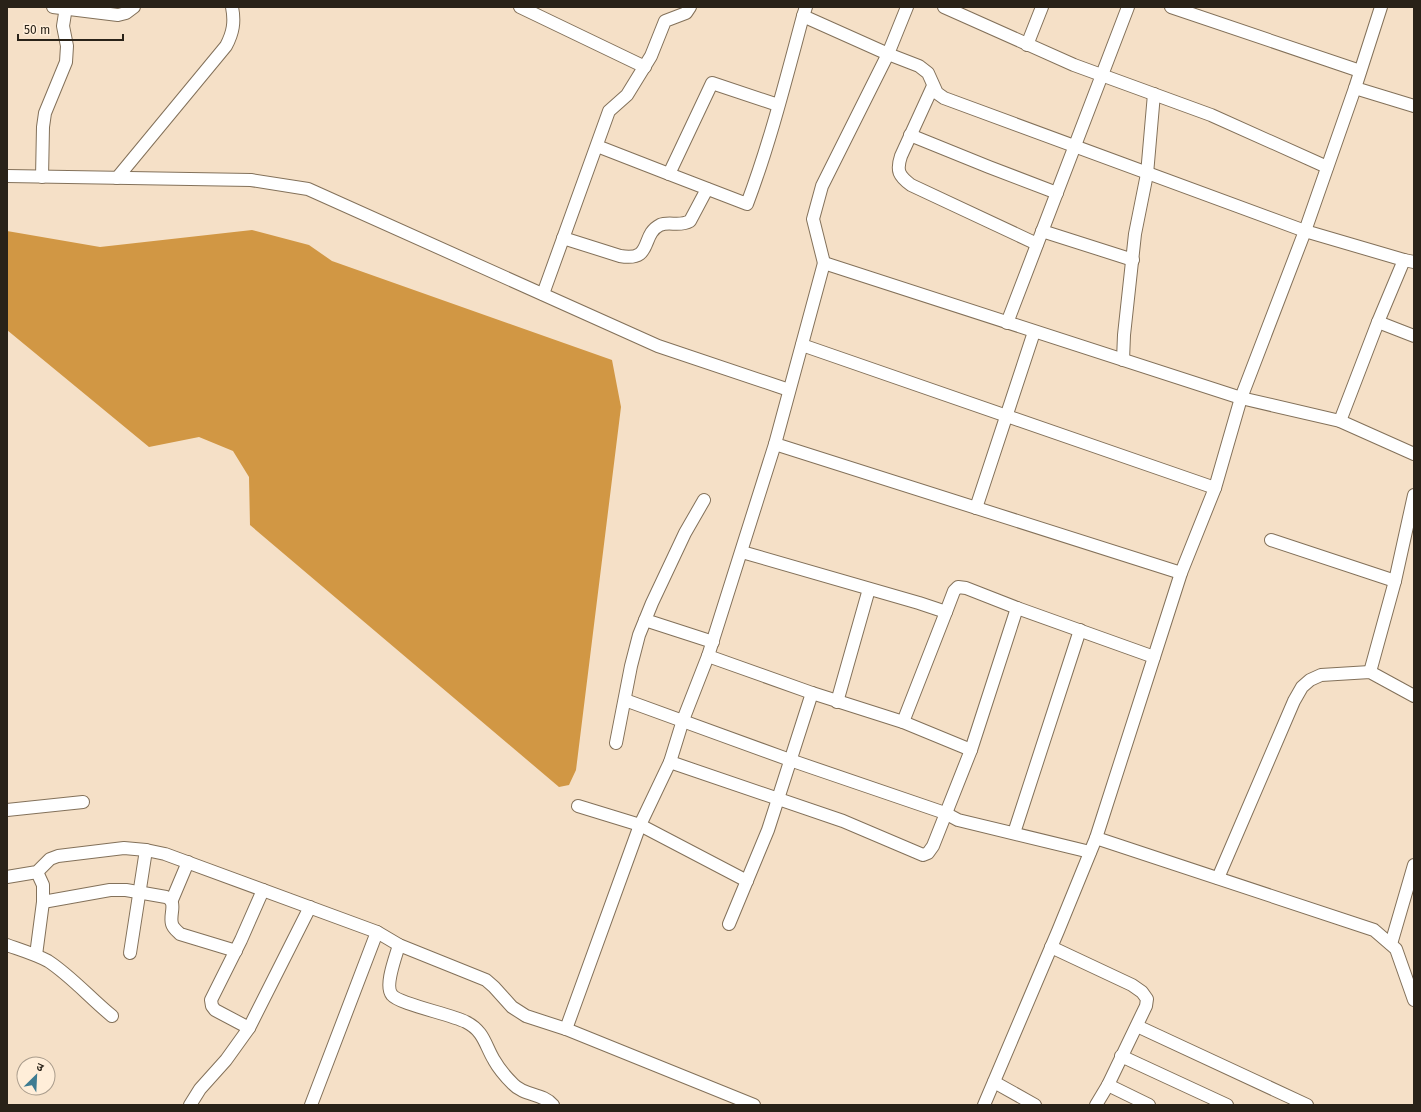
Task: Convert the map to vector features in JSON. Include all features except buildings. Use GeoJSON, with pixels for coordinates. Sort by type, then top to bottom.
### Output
{"type":"FeatureCollection","features":[{"type":"Feature","properties":{"kind":"street"},"geometry":{"type":"LineString","coordinates":[[53,7],[118,15],[126,13],[134,7]]}},
{"type":"Feature","properties":{"kind":"street"},"geometry":{"type":"LineString","coordinates":[[117,178],[226,46],[232,33],[234,17],[232,7]]}},
{"type":"Feature","properties":{"kind":"street"},"geometry":{"type":"LineString","coordinates":[[520,7],[645,67]]}},
{"type":"Feature","properties":{"kind":"street"},"geometry":{"type":"LineString","coordinates":[[543,294],[609,111],[627,95],[645,67],[665,21],[686,13],[690,7]]}},
{"type":"Feature","properties":{"kind":"street"},"geometry":{"type":"LineString","coordinates":[[566,1029],[640,825],[670,762],[683,720],[708,656],[775,444],[824,263],[813,219],[822,186],[888,54],[907,7]]}},
{"type":"Feature","properties":{"kind":"street"},"geometry":{"type":"LineString","coordinates":[[944,7],[1074,65],[1211,115],[1327,167]]}},
{"type":"Feature","properties":{"kind":"street"},"geometry":{"type":"LineString","coordinates":[[1027,45],[1042,7]]}},
{"type":"Feature","properties":{"kind":"street"},"geometry":{"type":"LineString","coordinates":[[1007,323],[1128,7]]}},
{"type":"Feature","properties":{"kind":"street"},"geometry":{"type":"LineString","coordinates":[[984,1105],[1096,838],[1181,573],[1215,488],[1240,398],[1305,231],[1355,88],[1381,7]]}},
{"type":"Feature","properties":{"kind":"street"},"geometry":{"type":"LineString","coordinates":[[42,177],[43,127],[45,113],[66,62],[67,46],[63,26],[66,8]]}},
{"type":"Feature","properties":{"kind":"street"},"geometry":{"type":"LineString","coordinates":[[1179,8],[1360,72]]}},
{"type":"Feature","properties":{"kind":"street"},"geometry":{"type":"LineString","coordinates":[[597,146],[747,204],[761,169],[805,11],[888,54],[919,66],[928,73],[937,93],[944,98],[1305,231],[1409,261],[1378,322],[1340,421]]}},
{"type":"Feature","properties":{"kind":"street"},"geometry":{"type":"LineString","coordinates":[[669,174],[712,83],[778,105]]}},
{"type":"Feature","properties":{"kind":"street"},"geometry":{"type":"LineString","coordinates":[[933,86],[898,165],[899,173],[903,179],[911,185],[1037,244]]}},
{"type":"Feature","properties":{"kind":"street"},"geometry":{"type":"LineString","coordinates":[[1355,88],[1414,106]]}},
{"type":"Feature","properties":{"kind":"street"},"geometry":{"type":"LineString","coordinates":[[1123,360],[1124,335],[1135,234],[1147,174],[1154,94]]}},
{"type":"Feature","properties":{"kind":"street"},"geometry":{"type":"LineString","coordinates":[[910,135],[1057,193]]}},
{"type":"Feature","properties":{"kind":"street"},"geometry":{"type":"LineString","coordinates":[[7,176],[252,180],[308,189],[658,346],[789,390]]}},
{"type":"Feature","properties":{"kind":"street"},"geometry":{"type":"LineString","coordinates":[[563,238],[620,256],[629,258],[636,257],[643,250],[655,229],[660,225],[680,225],[690,221],[707,189]]}},
{"type":"Feature","properties":{"kind":"street"},"geometry":{"type":"LineString","coordinates":[[1042,231],[1133,260]]}},
{"type":"Feature","properties":{"kind":"street"},"geometry":{"type":"LineString","coordinates":[[824,263],[1240,398],[1340,421],[1414,454]]}},
{"type":"Feature","properties":{"kind":"street"},"geometry":{"type":"LineString","coordinates":[[1378,322],[1414,336]]}},
{"type":"Feature","properties":{"kind":"street"},"geometry":{"type":"LineString","coordinates":[[976,508],[1034,332]]}},
{"type":"Feature","properties":{"kind":"street"},"geometry":{"type":"LineString","coordinates":[[802,344],[1215,488]]}},
{"type":"Feature","properties":{"kind":"street"},"geometry":{"type":"LineString","coordinates":[[775,444],[1181,573]]}},
{"type":"Feature","properties":{"kind":"street"},"geometry":{"type":"LineString","coordinates":[[1370,672],[1395,581],[1414,495]]}},
{"type":"Feature","properties":{"kind":"street"},"geometry":{"type":"LineString","coordinates":[[616,743],[631,666],[639,635],[652,603],[682,540],[704,500]]}},
{"type":"Feature","properties":{"kind":"street"},"geometry":{"type":"LineString","coordinates":[[1271,540],[1395,581]]}},
{"type":"Feature","properties":{"kind":"street"},"geometry":{"type":"LineString","coordinates":[[742,552],[946,612]]}},
{"type":"Feature","properties":{"kind":"street"},"geometry":{"type":"LineString","coordinates":[[903,722],[954,591],[958,587],[966,588],[1017,608],[1154,657]]}},
{"type":"Feature","properties":{"kind":"street"},"geometry":{"type":"LineString","coordinates":[[837,702],[869,589]]}},
{"type":"Feature","properties":{"kind":"street"},"geometry":{"type":"LineString","coordinates":[[670,762],[843,821],[924,855],[928,853],[933,846],[944,813],[971,750],[1017,608]]}},
{"type":"Feature","properties":{"kind":"street"},"geometry":{"type":"LineString","coordinates":[[645,620],[713,642]]}},
{"type":"Feature","properties":{"kind":"street"},"geometry":{"type":"LineString","coordinates":[[1014,834],[1080,630]]}},
{"type":"Feature","properties":{"kind":"street"},"geometry":{"type":"LineString","coordinates":[[708,656],[837,702],[903,722],[971,750]]}},
{"type":"Feature","properties":{"kind":"street"},"geometry":{"type":"LineString","coordinates":[[1218,878],[1294,701],[1302,687],[1310,680],[1321,675],[1370,672],[1414,696]]}},
{"type":"Feature","properties":{"kind":"street"},"geometry":{"type":"LineString","coordinates":[[729,924],[768,830],[812,693]]}},
{"type":"Feature","properties":{"kind":"street"},"geometry":{"type":"LineString","coordinates":[[625,700],[790,760],[944,813],[958,820],[1090,852]]}},
{"type":"Feature","properties":{"kind":"street"},"geometry":{"type":"LineString","coordinates":[[7,810],[83,802]]}},
{"type":"Feature","properties":{"kind":"street"},"geometry":{"type":"LineString","coordinates":[[578,806],[640,825],[747,882]]}},
{"type":"Feature","properties":{"kind":"street"},"geometry":{"type":"LineString","coordinates":[[1096,838],[1374,930],[1396,949],[1414,1000]]}},
{"type":"Feature","properties":{"kind":"street"},"geometry":{"type":"LineString","coordinates":[[7,874],[7,878],[37,872],[50,859],[58,856],[124,848],[146,850],[165,854],[377,932],[399,945],[486,980],[517,1012],[566,1029],[754,1105]]}},
{"type":"Feature","properties":{"kind":"street"},"geometry":{"type":"LineString","coordinates":[[130,953],[146,850]]}},
{"type":"Feature","properties":{"kind":"street"},"geometry":{"type":"LineString","coordinates":[[188,862],[172,900],[171,922],[174,928],[180,934],[236,951]]}},
{"type":"Feature","properties":{"kind":"street"},"geometry":{"type":"LineString","coordinates":[[1391,944],[1414,865]]}},
{"type":"Feature","properties":{"kind":"street"},"geometry":{"type":"LineString","coordinates":[[36,955],[44,902],[43,885],[37,872]]}},
{"type":"Feature","properties":{"kind":"street"},"geometry":{"type":"LineString","coordinates":[[44,902],[110,890],[139,892],[166,897],[172,900]]}},
{"type":"Feature","properties":{"kind":"street"},"geometry":{"type":"LineString","coordinates":[[249,1028],[215,1010],[212,1006],[211,1000],[236,951],[263,890]]}},
{"type":"Feature","properties":{"kind":"street"},"geometry":{"type":"LineString","coordinates":[[190,1105],[200,1089],[226,1060],[249,1028],[310,907]]}},
{"type":"Feature","properties":{"kind":"street"},"geometry":{"type":"LineString","coordinates":[[311,1105],[377,932]]}},
{"type":"Feature","properties":{"kind":"street"},"geometry":{"type":"LineString","coordinates":[[7,945],[36,955],[47,961],[76,983],[93,1001],[112,1016]]}},
{"type":"Feature","properties":{"kind":"street"},"geometry":{"type":"LineString","coordinates":[[399,945],[389,982],[389,990],[392,995],[398,1000],[467,1022],[482,1035],[494,1060],[515,1086],[528,1094],[543,1098],[552,1105]]}},
{"type":"Feature","properties":{"kind":"street"},"geometry":{"type":"LineString","coordinates":[[1051,947],[1132,985],[1142,992],[1147,999],[1146,1006],[1108,1085],[1096,1105]]}},
{"type":"Feature","properties":{"kind":"street"},"geometry":{"type":"LineString","coordinates":[[1136,1026],[1299,1103]]}},
{"type":"Feature","properties":{"kind":"street"},"geometry":{"type":"LineString","coordinates":[[1121,1056],[1227,1105]]}},
{"type":"Feature","properties":{"kind":"street"},"geometry":{"type":"LineString","coordinates":[[994,1082],[1035,1105]]}},
{"type":"Feature","properties":{"kind":"street"},"geometry":{"type":"LineString","coordinates":[[1108,1085],[1149,1105]]}},
{"type":"Feature","properties":{"kind":"shaded area"},"geometry":{"type":"Polygon","coordinates":[[[252,230],[309,245],[332,261],[612,360],[621,407],[576,770],[569,785],[559,787],[250,525],[249,477],[233,451],[199,437],[149,447],[7,330],[7,231],[100,247],[252,230]]]}}]}
